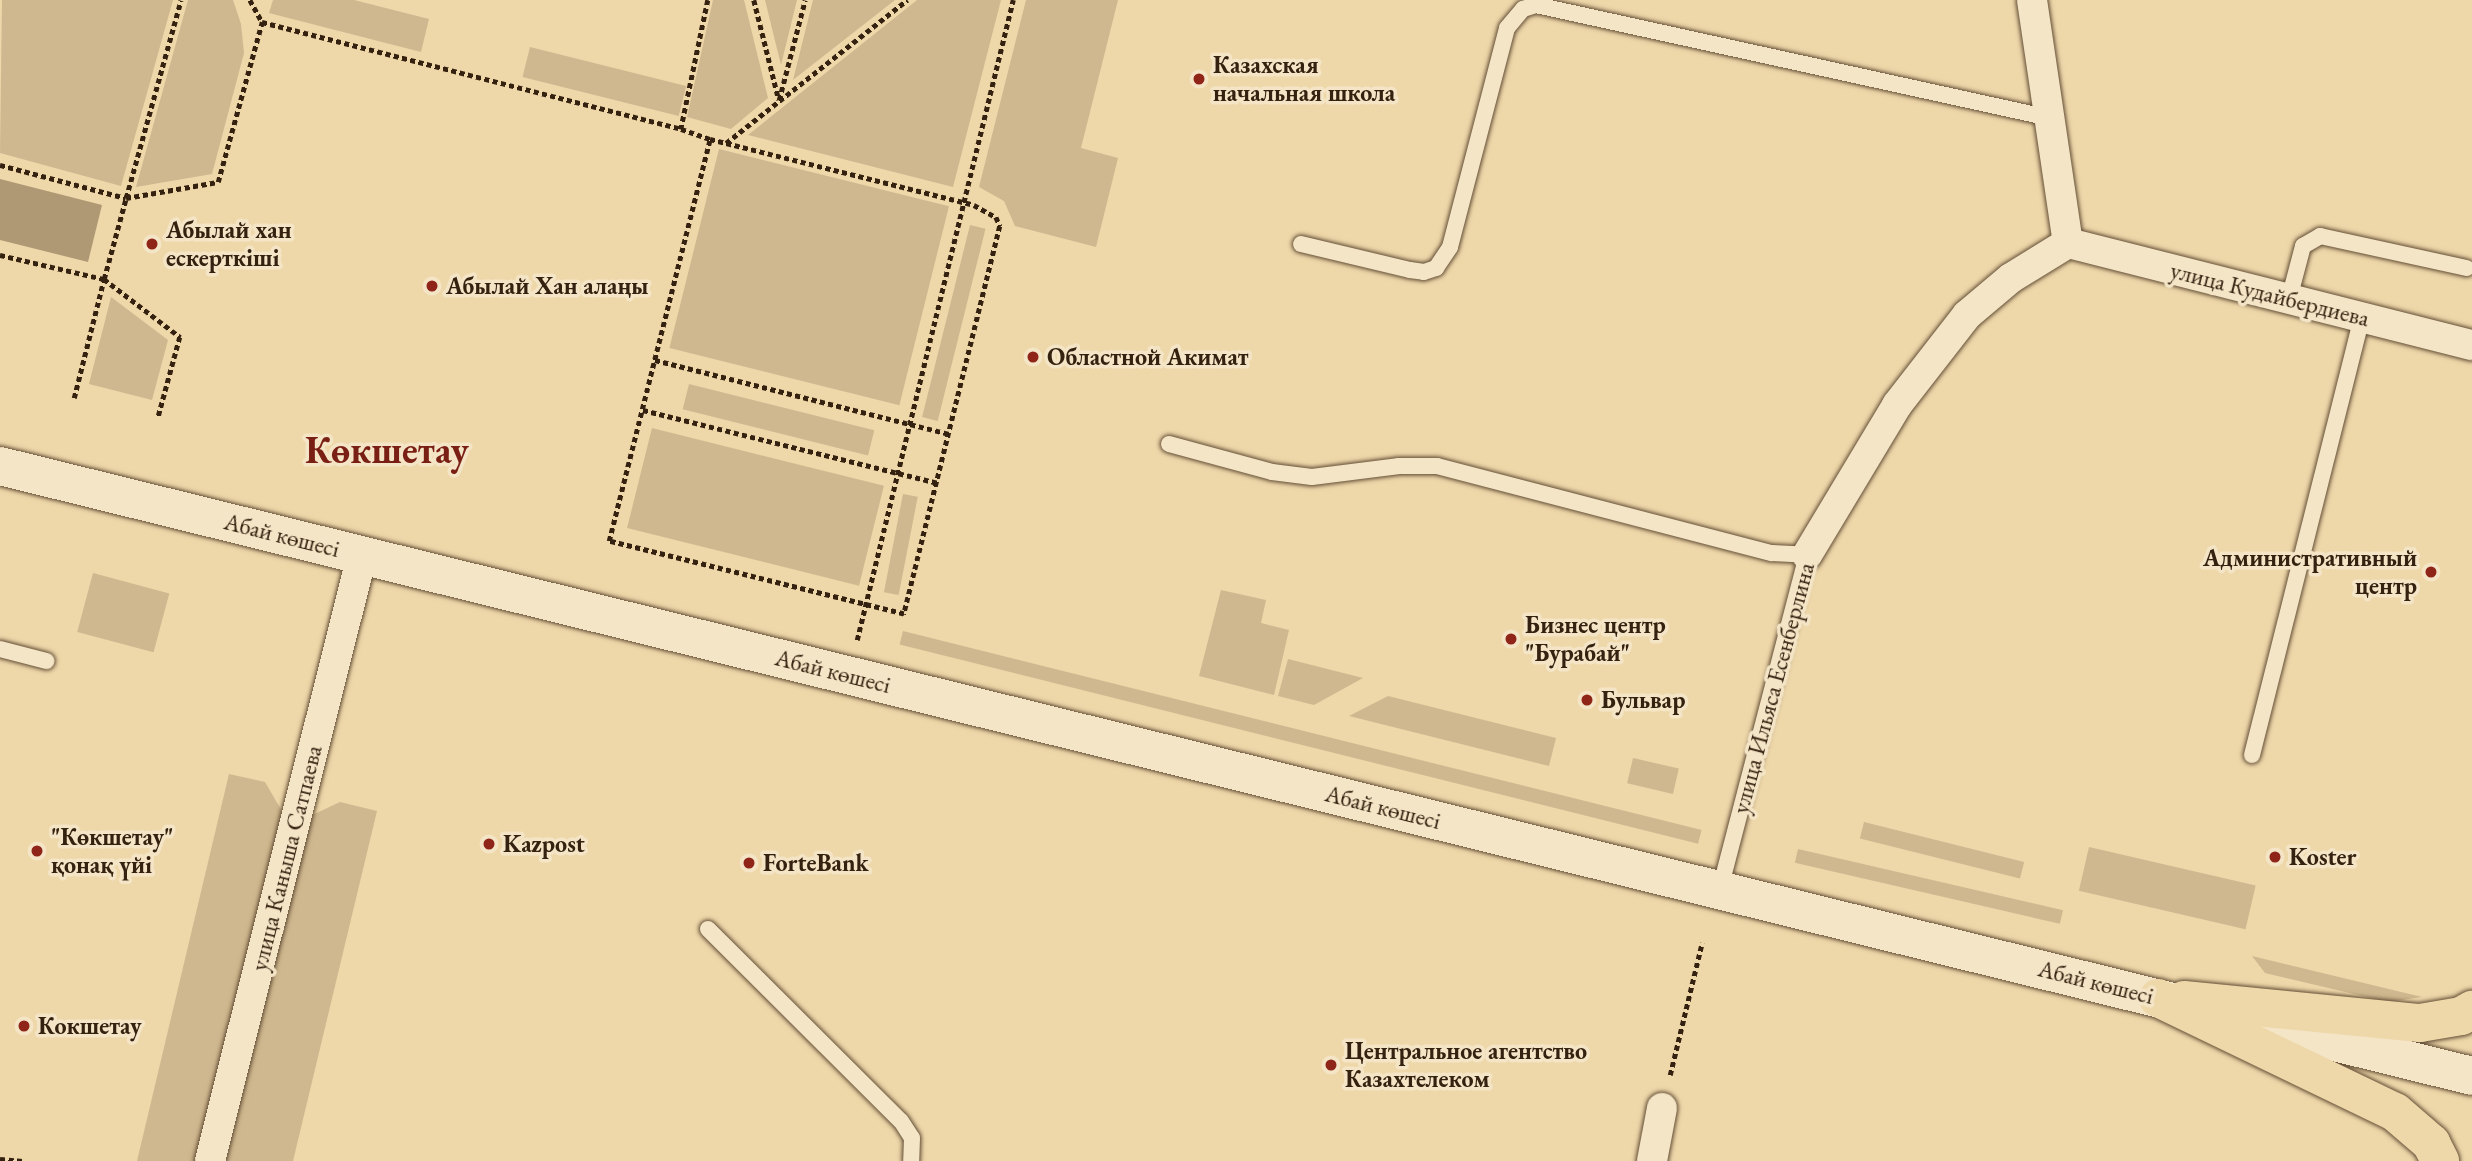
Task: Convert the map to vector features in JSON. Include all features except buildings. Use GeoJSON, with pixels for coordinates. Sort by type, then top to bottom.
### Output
{"type":"FeatureCollection","features":[{"type":"Feature","properties":{"kind":"highway"},"geometry":{"type":"LineString","coordinates":[[2158,998],[2420,1023],[2461,1016],[2472,1010]]}},
{"type":"Feature","properties":{"kind":"highway"},"geometry":{"type":"LineString","coordinates":[[2158,998],[2395,1112],[2431,1143],[2440,1161]]}},
{"type":"Feature","properties":{"kind":"street"},"geometry":{"type":"LineString","coordinates":[[2032,0],[2068,243]]}},
{"type":"Feature","properties":{"kind":"street","name":"улица Кудайбердиева"},"geometry":{"type":"LineString","coordinates":[[2068,243],[2472,345]]}},
{"type":"Feature","properties":{"kind":"street","name":"улица Ильяса Есенберлина"},"geometry":{"type":"LineString","coordinates":[[1807,555],[1897,405],[1967,315],[2011,278],[2068,243]]}},
{"type":"Feature","properties":{"kind":"street","name":"Абай көшесі"},"geometry":{"type":"LineString","coordinates":[[0,466],[2472,1076]]}},
{"type":"Feature","properties":{"kind":"street","name":"улица Каныша Сатпаева"},"geometry":{"type":"LineString","coordinates":[[210,1161],[362,555]]}},
{"type":"Feature","properties":{"kind":"street"},"geometry":{"type":"LineString","coordinates":[[1652,1161],[1662,1108]]}},
{"type":"Feature","properties":{"kind":"lane"},"geometry":{"type":"LineString","coordinates":[[1301,244],[1417,271],[1436,268],[1450,247],[1507,28],[1523,9],[1536,5],[1566,8],[2049,118]]}},
{"type":"Feature","properties":{"kind":"lane"},"geometry":{"type":"LineString","coordinates":[[2289,299],[2303,246],[2320,236],[2467,268]]}},
{"type":"Feature","properties":{"kind":"lane"},"geometry":{"type":"LineString","coordinates":[[2252,755],[2362,318]]}},
{"type":"Feature","properties":{"kind":"lane"},"geometry":{"type":"LineString","coordinates":[[1169,444],[1272,472],[1312,477],[1399,466],[1437,466],[1772,553],[1807,555]]}},
{"type":"Feature","properties":{"kind":"lane","name":"улица Ильяса Есенберлина"},"geometry":{"type":"LineString","coordinates":[[1720,890],[1807,555]]}},
{"type":"Feature","properties":{"kind":"lane"},"geometry":{"type":"LineString","coordinates":[[0,649],[46,661]]}},
{"type":"Feature","properties":{"kind":"lane"},"geometry":{"type":"LineString","coordinates":[[708,929],[901,1121],[912,1138],[911,1161]]}},
{"type":"Feature","properties":{"kind":"path"},"geometry":{"type":"LineString","coordinates":[[74,398],[181,0]]}},
{"type":"Feature","properties":{"kind":"path"},"geometry":{"type":"LineString","coordinates":[[0,165],[126,198],[218,182],[262,22],[250,0]]}},
{"type":"Feature","properties":{"kind":"path"},"geometry":{"type":"LineString","coordinates":[[681,129],[708,0]]}},
{"type":"Feature","properties":{"kind":"path"},"geometry":{"type":"LineString","coordinates":[[754,0],[779,100]]}},
{"type":"Feature","properties":{"kind":"path"},"geometry":{"type":"LineString","coordinates":[[779,100],[805,0]]}},
{"type":"Feature","properties":{"kind":"path"},"geometry":{"type":"LineString","coordinates":[[725,143],[906,0]]}},
{"type":"Feature","properties":{"kind":"path"},"geometry":{"type":"LineString","coordinates":[[849,675],[1013,0]]}},
{"type":"Feature","properties":{"kind":"path"},"geometry":{"type":"LineString","coordinates":[[262,22],[988,211],[1000,226],[904,614],[609,541],[710,139]]}},
{"type":"Feature","properties":{"kind":"path"},"geometry":{"type":"LineString","coordinates":[[0,255],[104,279],[180,337],[158,418]]}},
{"type":"Feature","properties":{"kind":"path"},"geometry":{"type":"LineString","coordinates":[[655,360],[949,434]]}},
{"type":"Feature","properties":{"kind":"path"},"geometry":{"type":"LineString","coordinates":[[643,410],[937,483]]}},
{"type":"Feature","properties":{"kind":"path"},"geometry":{"type":"LineString","coordinates":[[1662,1108],[1702,943]]}},
{"type":"Feature","properties":{"kind":"path"},"geometry":{"type":"LineString","coordinates":[[0,1159],[23,1161]]}},
{"type":"Feature","properties":{"kind":"shaded area"},"geometry":{"type":"Polygon","coordinates":[[[2,0],[173,0],[121,186],[0,153],[2,0]]]}},
{"type":"Feature","properties":{"kind":"shaded area"},"geometry":{"type":"Polygon","coordinates":[[[188,0],[233,0],[241,24],[244,53],[212,174],[136,187],[188,0]]]}},
{"type":"Feature","properties":{"kind":"shaded area"},"geometry":{"type":"Polygon","coordinates":[[[273,0],[354,0],[429,19],[421,52],[269,13],[273,0]]]}},
{"type":"Feature","properties":{"kind":"shaded area"},"geometry":{"type":"Polygon","coordinates":[[[713,0],[744,0],[768,98],[731,129],[687,117],[713,0]]]}},
{"type":"Feature","properties":{"kind":"shaded area"},"geometry":{"type":"Polygon","coordinates":[[[765,0],[797,0],[781,65],[765,0]]]}},
{"type":"Feature","properties":{"kind":"shaded area"},"geometry":{"type":"Polygon","coordinates":[[[813,0],[895,0],[793,80],[813,0]]]}},
{"type":"Feature","properties":{"kind":"shaded area"},"geometry":{"type":"Polygon","coordinates":[[[917,0],[1001,0],[953,187],[748,135],[917,0]]]}},
{"type":"Feature","properties":{"kind":"shaded area"},"geometry":{"type":"Polygon","coordinates":[[[1026,0],[1118,0],[1081,148],[1118,158],[1096,247],[1015,226],[1004,201],[979,187],[1026,0]]]}},
{"type":"Feature","properties":{"kind":"shaded area"},"geometry":{"type":"Polygon","coordinates":[[[530,47],[686,86],[679,116],[523,77],[530,47]]]}},
{"type":"Feature","properties":{"kind":"shaded area"},"geometry":{"type":"Polygon","coordinates":[[[719,149],[949,206],[899,405],[669,348],[719,149]]]}},
{"type":"Feature","properties":{"kind":"shaded area"},"geometry":{"type":"Polygon","coordinates":[[[0,179],[102,205],[88,262],[0,240],[0,179]]]}},
{"type":"Feature","properties":{"kind":"shaded area"},"geometry":{"type":"Polygon","coordinates":[[[970,225],[986,229],[938,421],[922,417],[970,225]]]}},
{"type":"Feature","properties":{"kind":"shaded area"},"geometry":{"type":"Polygon","coordinates":[[[111,297],[168,340],[152,400],[89,384],[111,297]]]}},
{"type":"Feature","properties":{"kind":"shaded area"},"geometry":{"type":"Polygon","coordinates":[[[689,384],[874,430],[868,455],[683,409],[689,384]]]}},
{"type":"Feature","properties":{"kind":"shaded area"},"geometry":{"type":"Polygon","coordinates":[[[652,428],[884,486],[859,586],[627,528],[652,428]]]}},
{"type":"Feature","properties":{"kind":"shaded area"},"geometry":{"type":"Polygon","coordinates":[[[903,494],[918,497],[899,595],[884,592],[903,494]]]}},
{"type":"Feature","properties":{"kind":"shaded area"},"geometry":{"type":"Polygon","coordinates":[[[93,573],[169,593],[154,652],[77,632],[93,573]]]}},
{"type":"Feature","properties":{"kind":"shaded area"},"geometry":{"type":"Polygon","coordinates":[[[1221,590],[1266,600],[1261,623],[1289,630],[1274,695],[1199,676],[1221,590]]]}},
{"type":"Feature","properties":{"kind":"shaded area"},"geometry":{"type":"Polygon","coordinates":[[[903,631],[1702,830],[1698,844],[900,645],[903,631]]]}},
{"type":"Feature","properties":{"kind":"shaded area"},"geometry":{"type":"Polygon","coordinates":[[[1288,659],[1363,678],[1314,705],[1278,696],[1288,659]]]}},
{"type":"Feature","properties":{"kind":"shaded area"},"geometry":{"type":"Polygon","coordinates":[[[1388,696],[1556,738],[1549,766],[1349,716],[1388,696]]]}},
{"type":"Feature","properties":{"kind":"shaded area"},"geometry":{"type":"Polygon","coordinates":[[[1633,758],[1679,769],[1673,794],[1627,783],[1633,758]]]}},
{"type":"Feature","properties":{"kind":"shaded area"},"geometry":{"type":"Polygon","coordinates":[[[229,774],[265,782],[283,813],[201,1161],[137,1161],[229,774]]]}},
{"type":"Feature","properties":{"kind":"shaded area"},"geometry":{"type":"Polygon","coordinates":[[[340,802],[377,811],[293,1161],[224,1161],[306,818],[340,802]]]}},
{"type":"Feature","properties":{"kind":"shaded area"},"geometry":{"type":"Polygon","coordinates":[[[1864,822],[2024,862],[2020,878],[1860,838],[1864,822]]]}},
{"type":"Feature","properties":{"kind":"shaded area"},"geometry":{"type":"Polygon","coordinates":[[[2089,847],[2256,885],[2245,929],[2079,891],[2089,847]]]}},
{"type":"Feature","properties":{"kind":"shaded area"},"geometry":{"type":"Polygon","coordinates":[[[1798,849],[2063,910],[2060,924],[1795,863],[1798,849]]]}},
{"type":"Feature","properties":{"kind":"shaded area"},"geometry":{"type":"Polygon","coordinates":[[[2252,956],[2422,997],[2388,1002],[2265,973],[2252,956]]]}},
{"type":"Feature","properties":{"kind":"place","name":"Казахская начальная школа"},"geometry":{"type":"Point","coordinates":[1199,79]}},
{"type":"Feature","properties":{"kind":"place","name":"Абылай хан ескерткіші"},"geometry":{"type":"Point","coordinates":[152,244]}},
{"type":"Feature","properties":{"kind":"place","name":"Абылай Хан алаңы"},"geometry":{"type":"Point","coordinates":[432,286]}},
{"type":"Feature","properties":{"kind":"place","name":"Областной Акимат"},"geometry":{"type":"Point","coordinates":[1033,357]}},
{"type":"Feature","properties":{"kind":"place","name":"Административный центр"},"geometry":{"type":"Point","coordinates":[2431,572]}},
{"type":"Feature","properties":{"kind":"place","name":"Бизнес центр \"Бурабай\""},"geometry":{"type":"Point","coordinates":[1511,639]}},
{"type":"Feature","properties":{"kind":"place","name":"Бульвар"},"geometry":{"type":"Point","coordinates":[1587,700]}},
{"type":"Feature","properties":{"kind":"place","name":"Kazpost"},"geometry":{"type":"Point","coordinates":[489,844]}},
{"type":"Feature","properties":{"kind":"place","name":"\"Көкшетау\" қонақ үйі"},"geometry":{"type":"Point","coordinates":[37,851]}},
{"type":"Feature","properties":{"kind":"place","name":"Koster"},"geometry":{"type":"Point","coordinates":[2275,857]}},
{"type":"Feature","properties":{"kind":"place","name":"ForteBank"},"geometry":{"type":"Point","coordinates":[749,863]}},
{"type":"Feature","properties":{"kind":"place","name":"Кокшетау"},"geometry":{"type":"Point","coordinates":[24,1026]}},
{"type":"Feature","properties":{"kind":"place","name":"Центральное агентство Казахтелеком"},"geometry":{"type":"Point","coordinates":[1331,1065]}},
{"type":"Feature","properties":{"kind":"district","name":"Көкшетау"},"geometry":{"type":"Point","coordinates":[387,450]}}]}
